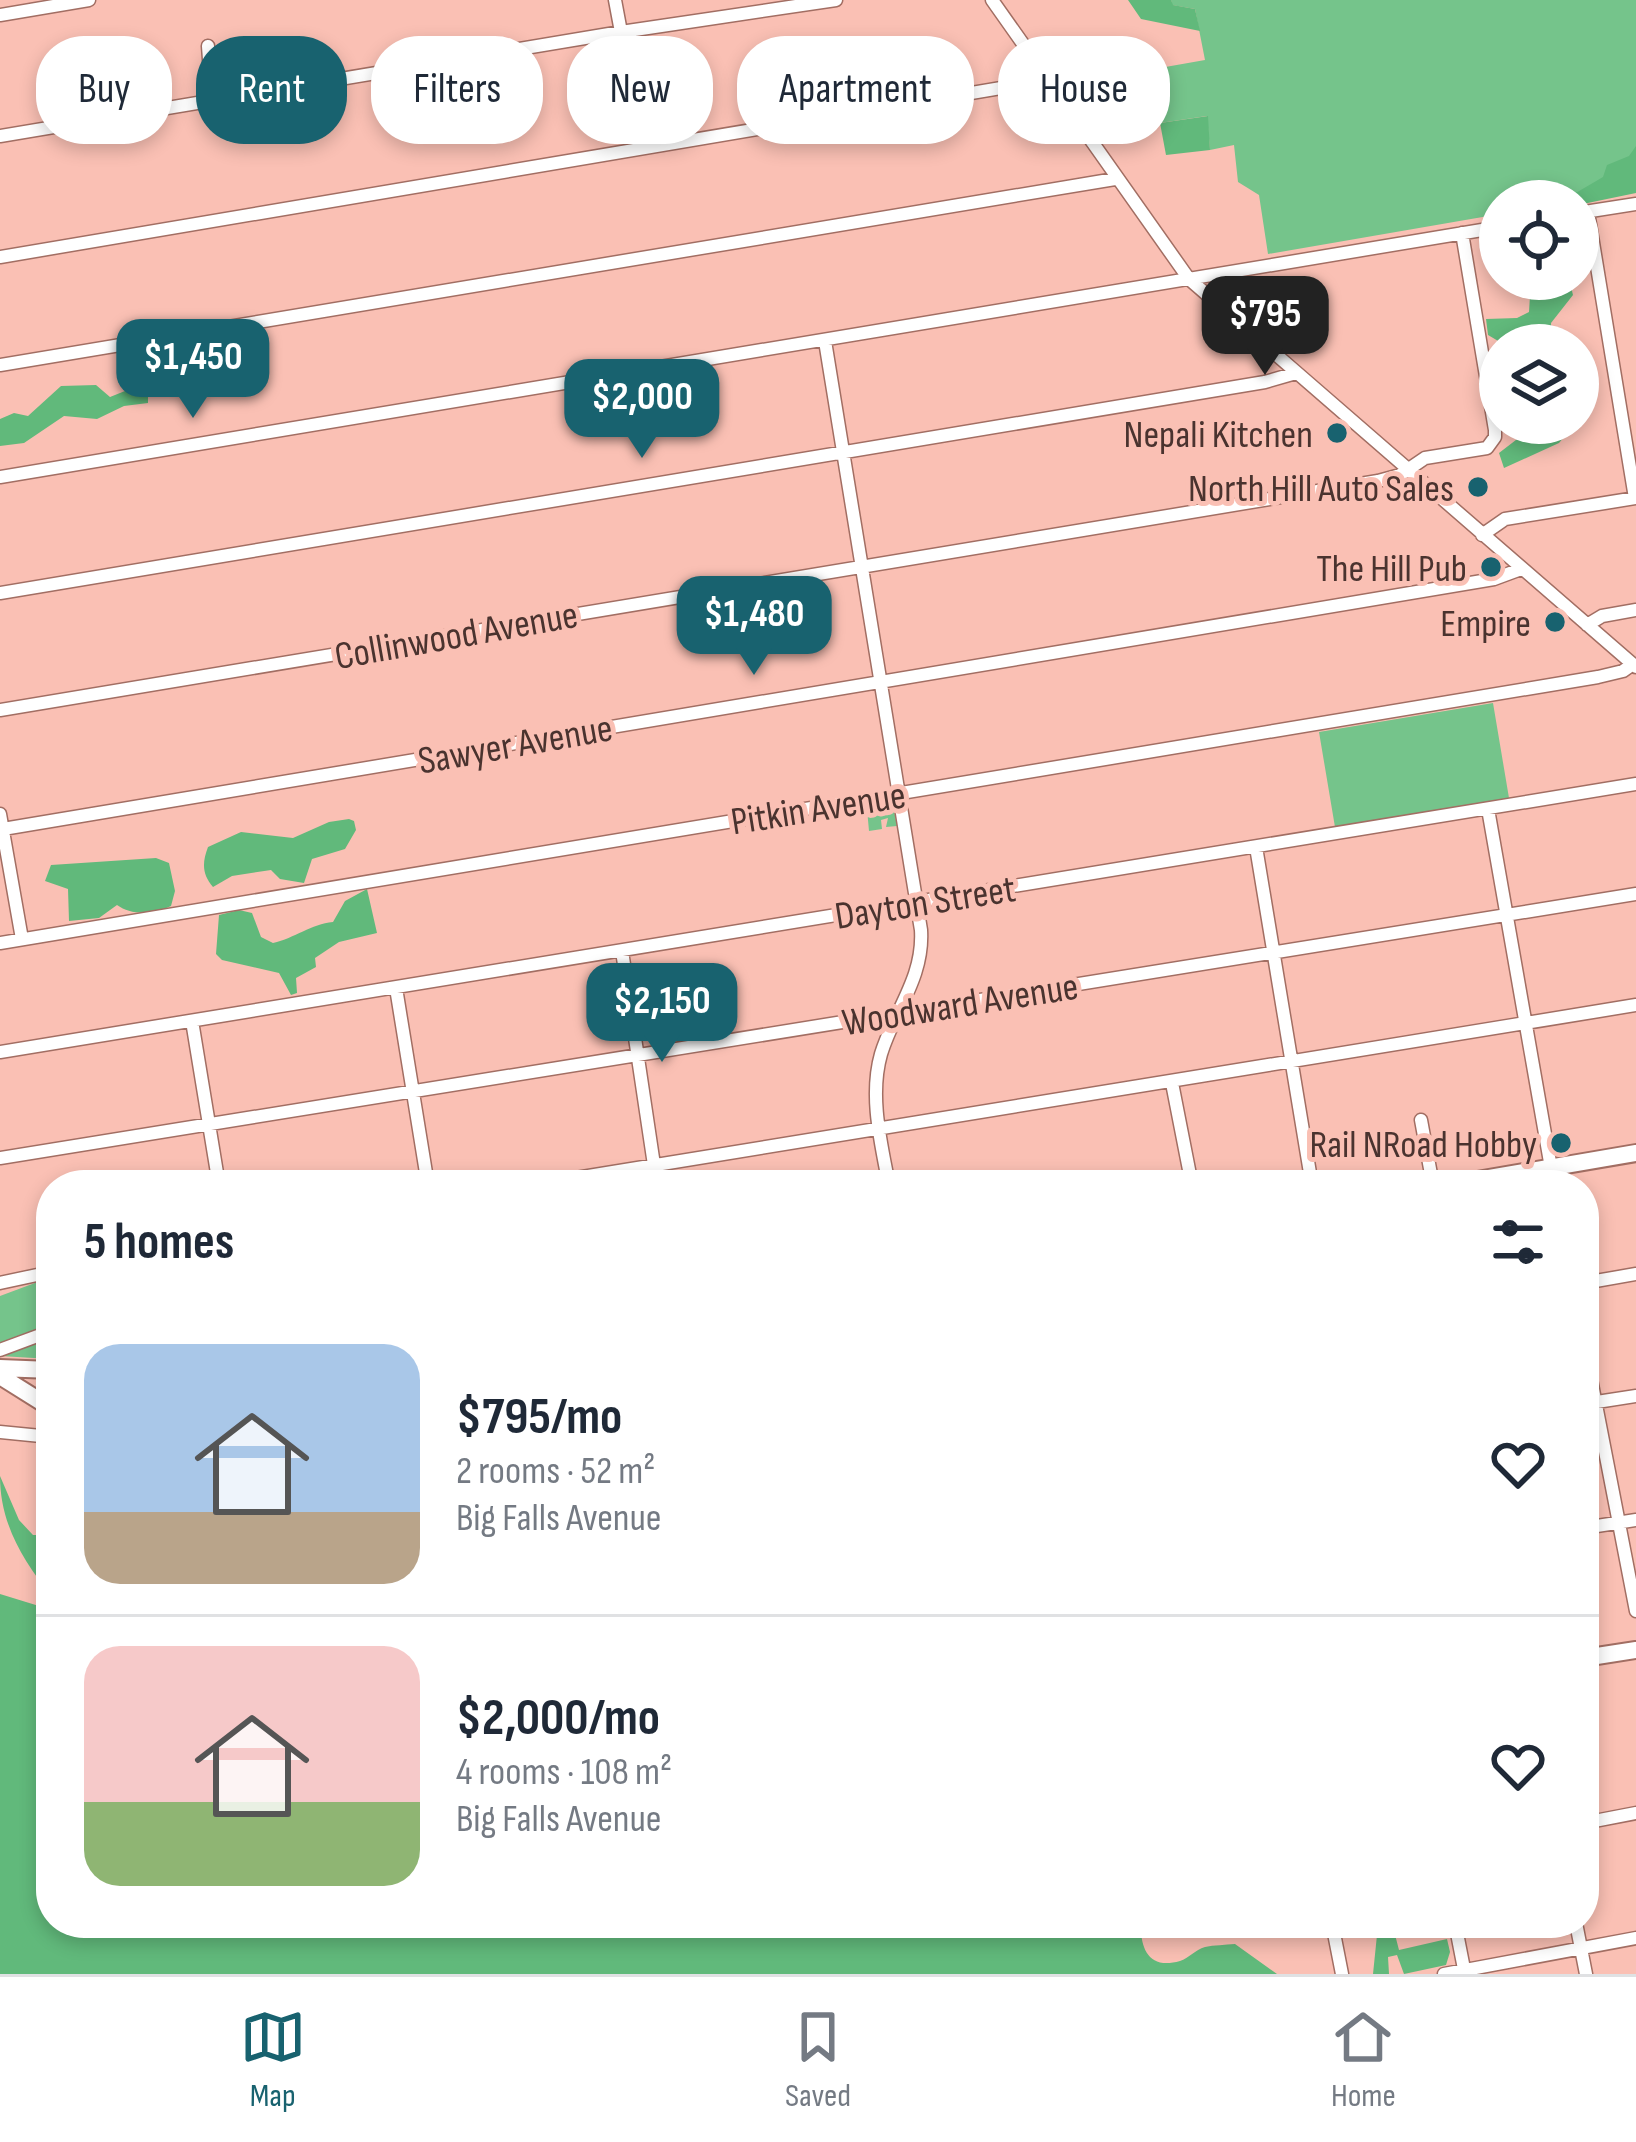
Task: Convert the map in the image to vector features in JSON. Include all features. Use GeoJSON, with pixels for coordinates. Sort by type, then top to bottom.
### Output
{"type":"FeatureCollection","features":[{"type":"Feature","properties":{"kind":"main road"},"geometry":{"type":"LineString","coordinates":[[1574,1170],[1636,1153]]}},
{"type":"Feature","properties":{"kind":"main road"},"geometry":{"type":"LineString","coordinates":[[0,1372],[36,1371]]}},
{"type":"Feature","properties":{"kind":"main road"},"geometry":{"type":"LineString","coordinates":[[0,1372],[36,1397]]}},
{"type":"Feature","properties":{"kind":"main road"},"geometry":{"type":"LineString","coordinates":[[1599,1656],[1636,1650]]}},
{"type":"Feature","properties":{"kind":"street"},"geometry":{"type":"LineString","coordinates":[[0,15],[89,0]]}},
{"type":"Feature","properties":{"kind":"street"},"geometry":{"type":"LineString","coordinates":[[615,0],[621,32]]}},
{"type":"Feature","properties":{"kind":"street"},"geometry":{"type":"LineString","coordinates":[[347,78],[836,0]]}},
{"type":"Feature","properties":{"kind":"street"},"geometry":{"type":"LineString","coordinates":[[992,0],[1017,36]]}},
{"type":"Feature","properties":{"kind":"street"},"geometry":{"type":"LineString","coordinates":[[0,256],[998,88]]}},
{"type":"Feature","properties":{"kind":"street"},"geometry":{"type":"LineString","coordinates":[[0,136],[196,103]]}},
{"type":"Feature","properties":{"kind":"street"},"geometry":{"type":"LineString","coordinates":[[1091,144],[1189,279],[1634,665]]}},
{"type":"Feature","properties":{"kind":"street"},"geometry":{"type":"LineString","coordinates":[[0,365],[1115,179]]}},
{"type":"Feature","properties":{"kind":"street"},"geometry":{"type":"LineString","coordinates":[[1599,210],[1636,204]]}},
{"type":"Feature","properties":{"kind":"street"},"geometry":{"type":"LineString","coordinates":[[0,477],[1479,230]]}},
{"type":"Feature","properties":{"kind":"street","name":"Collinwood Avenue"},"geometry":{"type":"LineString","coordinates":[[0,710],[1378,481],[1425,458],[1486,448],[1496,437],[1462,233]]}},
{"type":"Feature","properties":{"kind":"street"},"geometry":{"type":"LineString","coordinates":[[1482,536],[1505,519],[1635,498],[1599,300]]}},
{"type":"Feature","properties":{"kind":"street"},"geometry":{"type":"LineString","coordinates":[[825,340],[919,902],[920,962],[878,1069],[879,1129],[886,1170]]}},
{"type":"Feature","properties":{"kind":"street"},"geometry":{"type":"LineString","coordinates":[[0,593],[1265,382],[1296,373]]}},
{"type":"Feature","properties":{"kind":"street","name":"Sawyer Avenue"},"geometry":{"type":"LineString","coordinates":[[2,821],[883,681],[1494,579],[1521,568]]}},
{"type":"Feature","properties":{"kind":"street"},"geometry":{"type":"LineString","coordinates":[[1587,625],[1602,616],[1636,610]]}},
{"type":"Feature","properties":{"kind":"street","name":"Pitkin Avenue"},"geometry":{"type":"LineString","coordinates":[[0,943],[1602,676],[1634,665]]}},
{"type":"Feature","properties":{"kind":"street","name":"Dayton Street"},"geometry":{"type":"LineString","coordinates":[[0,1052],[1636,784]]}},
{"type":"Feature","properties":{"kind":"street"},"geometry":{"type":"LineString","coordinates":[[1488,808],[1551,1170]]}},
{"type":"Feature","properties":{"kind":"street"},"geometry":{"type":"LineString","coordinates":[[2,821],[22,939]]}},
{"type":"Feature","properties":{"kind":"street"},"geometry":{"type":"LineString","coordinates":[[1256,847],[1309,1170]]}},
{"type":"Feature","properties":{"kind":"street","name":"Woodward Avenue"},"geometry":{"type":"LineString","coordinates":[[0,1159],[1636,894]]}},
{"type":"Feature","properties":{"kind":"street"},"geometry":{"type":"LineString","coordinates":[[622,951],[655,1170]]}},
{"type":"Feature","properties":{"kind":"street"},"geometry":{"type":"LineString","coordinates":[[396,988],[425,1170]]}},
{"type":"Feature","properties":{"kind":"street"},"geometry":{"type":"LineString","coordinates":[[624,1170],[1636,1005]]}},
{"type":"Feature","properties":{"kind":"street"},"geometry":{"type":"LineString","coordinates":[[192,1021],[216,1170]]}},
{"type":"Feature","properties":{"kind":"street"},"geometry":{"type":"LineString","coordinates":[[1172,1083],[1189,1170]]}},
{"type":"Feature","properties":{"kind":"street"},"geometry":{"type":"LineString","coordinates":[[1421,1120],[1430,1170]]}},
{"type":"Feature","properties":{"kind":"street"},"geometry":{"type":"LineString","coordinates":[[1599,1280],[1636,1274]]}},
{"type":"Feature","properties":{"kind":"street"},"geometry":{"type":"LineString","coordinates":[[0,1283],[36,1275]]}},
{"type":"Feature","properties":{"kind":"street"},"geometry":{"type":"LineString","coordinates":[[0,1350],[36,1337]]}},
{"type":"Feature","properties":{"kind":"street"},"geometry":{"type":"LineString","coordinates":[[1599,1402],[1636,1396]]}},
{"type":"Feature","properties":{"kind":"street"},"geometry":{"type":"LineString","coordinates":[[0,1432],[36,1436]]}},
{"type":"Feature","properties":{"kind":"street"},"geometry":{"type":"LineString","coordinates":[[1599,1440],[1636,1611]]}},
{"type":"Feature","properties":{"kind":"street"},"geometry":{"type":"LineString","coordinates":[[1599,1525],[1636,1520]]}},
{"type":"Feature","properties":{"kind":"street"},"geometry":{"type":"LineString","coordinates":[[1599,1819],[1636,1813]]}},
{"type":"Feature","properties":{"kind":"street"},"geometry":{"type":"LineString","coordinates":[[1335,1938],[1342,1974]]}},
{"type":"Feature","properties":{"kind":"street"},"geometry":{"type":"LineString","coordinates":[[1458,1938],[1464,1972]]}},
{"type":"Feature","properties":{"kind":"street"},"geometry":{"type":"LineString","coordinates":[[1579,1938],[1586,1974]]}},
{"type":"Feature","properties":{"kind":"street"},"geometry":{"type":"LineString","coordinates":[[1444,1974],[1636,1938]]}},
{"type":"Feature","properties":{"kind":"green space"},"geometry":{"type":"Polygon","coordinates":[[[1128,0],[1171,0],[1173,5],[1195,9],[1200,31],[1141,19],[1128,0]]]}},
{"type":"Feature","properties":{"kind":"green space"},"geometry":{"type":"Polygon","coordinates":[[[1171,0],[1636,0],[1636,161],[1599,186],[1599,180],[1479,180],[1479,218],[1268,254],[1259,195],[1238,182],[1234,145],[1210,150],[1207,116],[1170,122],[1170,66],[1205,60],[1195,9],[1172,5],[1171,0]]]}},
{"type":"Feature","properties":{"kind":"green space"},"geometry":{"type":"Polygon","coordinates":[[[1208,116],[1210,150],[1166,155],[1170,122],[1208,116]]]}},
{"type":"Feature","properties":{"kind":"green space"},"geometry":{"type":"Polygon","coordinates":[[[1636,146],[1636,193],[1599,201],[1598,180],[1607,165],[1629,156],[1636,146]]]}},
{"type":"Feature","properties":{"kind":"green space"},"geometry":{"type":"Polygon","coordinates":[[[1530,300],[1569,300],[1551,324],[1487,324],[1486,319],[1517,318],[1529,312],[1530,300]]]}},
{"type":"Feature","properties":{"kind":"green space"},"geometry":{"type":"Polygon","coordinates":[[[96,385],[110,397],[140,385],[148,403],[124,406],[97,419],[64,416],[24,443],[0,446],[0,419],[14,413],[28,416],[61,386],[96,385]]]}},
{"type":"Feature","properties":{"kind":"green space"},"geometry":{"type":"Polygon","coordinates":[[[1511,444],[1557,444],[1504,468],[1499,453],[1511,444]]]}},
{"type":"Feature","properties":{"kind":"green space"},"geometry":{"type":"Polygon","coordinates":[[[1493,703],[1509,798],[1335,827],[1319,732],[1493,703]]]}},
{"type":"Feature","properties":{"kind":"green space"},"geometry":{"type":"Polygon","coordinates":[[[893,805],[897,826],[886,827],[888,818],[881,820],[882,829],[869,831],[867,809],[893,805]]]}},
{"type":"Feature","properties":{"kind":"green space"},"geometry":{"type":"Polygon","coordinates":[[[349,819],[356,830],[345,849],[312,859],[304,883],[280,879],[271,870],[232,876],[213,887],[207,878],[208,847],[241,832],[293,838],[349,819]]]}},
{"type":"Feature","properties":{"kind":"green space"},"geometry":{"type":"Polygon","coordinates":[[[156,858],[169,863],[175,891],[171,906],[158,911],[136,912],[117,905],[99,918],[69,921],[68,889],[45,881],[51,865],[156,858]]]}},
{"type":"Feature","properties":{"kind":"green space"},"geometry":{"type":"Polygon","coordinates":[[[367,889],[377,933],[339,942],[315,958],[316,967],[296,978],[297,993],[291,995],[279,973],[222,960],[216,954],[219,915],[239,910],[252,913],[261,937],[273,943],[333,922],[345,901],[367,889]]]}},
{"type":"Feature","properties":{"kind":"green space"},"geometry":{"type":"Polygon","coordinates":[[[36,1283],[36,1358],[0,1356],[0,1296],[36,1283]]]}},
{"type":"Feature","properties":{"kind":"green space"},"geometry":{"type":"Polygon","coordinates":[[[0,1476],[19,1520],[36,1535],[36,1576],[15,1540],[0,1476]]]}},
{"type":"Feature","properties":{"kind":"green space"},"geometry":{"type":"Polygon","coordinates":[[[0,1594],[36,1605],[36,1938],[1142,1938],[1148,1955],[1161,1963],[1180,1961],[1205,1947],[1235,1944],[1277,1974],[0,1974],[0,1594]]]}},
{"type":"Feature","properties":{"kind":"green space"},"geometry":{"type":"Polygon","coordinates":[[[1377,1938],[1396,1938],[1399,1950],[1447,1939],[1446,1965],[1404,1974],[1397,1955],[1388,1957],[1389,1974],[1373,1974],[1377,1938]]]}},
{"type":"Feature","properties":{"kind":"place","name":"Nepali Kitchen"},"geometry":{"type":"Point","coordinates":[1337,433]}},
{"type":"Feature","properties":{"kind":"place","name":"North Hill Auto Sales"},"geometry":{"type":"Point","coordinates":[1478,487]}},
{"type":"Feature","properties":{"kind":"place","name":"The Hill Pub"},"geometry":{"type":"Point","coordinates":[1491,567]}},
{"type":"Feature","properties":{"kind":"place","name":"Empire"},"geometry":{"type":"Point","coordinates":[1555,622]}},
{"type":"Feature","properties":{"kind":"place","name":"Rail NRoad Hobby"},"geometry":{"type":"Point","coordinates":[1561,1143]}}]}
